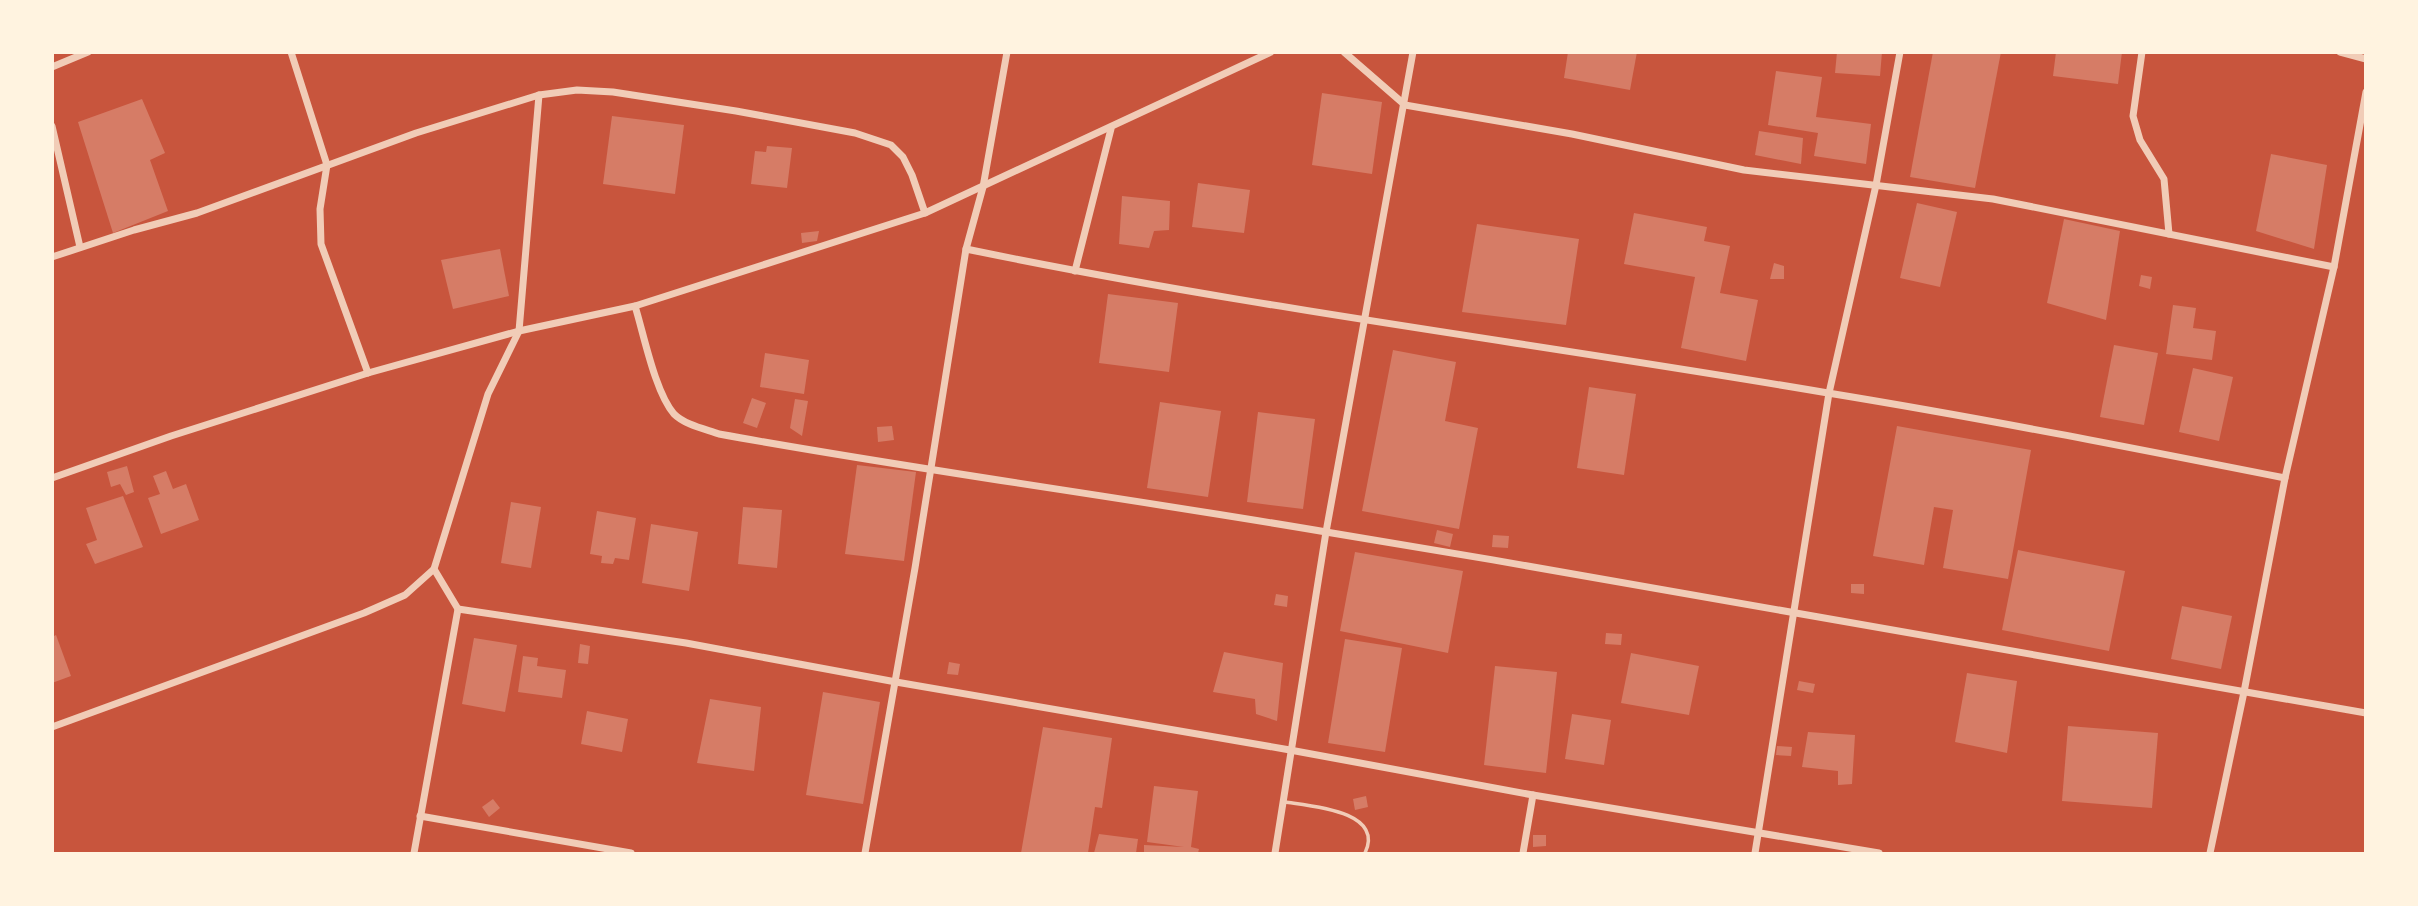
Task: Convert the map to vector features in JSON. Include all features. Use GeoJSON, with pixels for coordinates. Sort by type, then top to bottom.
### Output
{"type":"FeatureCollection","features":[{"type":"Feature","properties":{"kind":"street"},"geometry":{"type":"LineString","coordinates":[[52,67],[88,52]]}},
{"type":"Feature","properties":{"kind":"street"},"geometry":{"type":"LineString","coordinates":[[291,52],[327,165],[320,209],[321,244],[368,373]]}},
{"type":"Feature","properties":{"kind":"street"},"geometry":{"type":"LineString","coordinates":[[865,853],[896,682],[966,249],[983,187],[1007,52]]}},
{"type":"Feature","properties":{"kind":"street"},"geometry":{"type":"LineString","coordinates":[[52,478],[171,436],[368,373],[519,331],[635,306],[925,213],[1111,129],[1271,52]]}},
{"type":"Feature","properties":{"kind":"street"},"geometry":{"type":"LineString","coordinates":[[1344,52],[1405,105],[1572,134],[1745,170],[1993,199],[2334,267]]}},
{"type":"Feature","properties":{"kind":"street"},"geometry":{"type":"LineString","coordinates":[[1275,853],[1326,532],[1413,52]]}},
{"type":"Feature","properties":{"kind":"street"},"geometry":{"type":"LineString","coordinates":[[1755,853],[1829,393],[1875,185],[1900,52]]}},
{"type":"Feature","properties":{"kind":"street"},"geometry":{"type":"LineString","coordinates":[[2142,52],[2133,116],[2140,140],[2164,179],[2169,234]]}},
{"type":"Feature","properties":{"kind":"street"},"geometry":{"type":"LineString","coordinates":[[2340,52],[2365,59]]}},
{"type":"Feature","properties":{"kind":"street"},"geometry":{"type":"LineString","coordinates":[[52,257],[197,214],[416,132],[540,95],[577,90],[613,92],[855,132],[891,145],[903,157],[925,213]]}},
{"type":"Feature","properties":{"kind":"street"},"geometry":{"type":"LineString","coordinates":[[2210,853],[2285,478],[2334,267],[2365,92]]}},
{"type":"Feature","properties":{"kind":"street"},"geometry":{"type":"LineString","coordinates":[[52,727],[364,613],[405,596],[434,569],[488,394],[519,331],[540,95]]}},
{"type":"Feature","properties":{"kind":"street"},"geometry":{"type":"LineString","coordinates":[[52,126],[80,247]]}},
{"type":"Feature","properties":{"kind":"street"},"geometry":{"type":"LineString","coordinates":[[1075,271],[1111,129]]}},
{"type":"Feature","properties":{"kind":"street"},"geometry":{"type":"LineString","coordinates":[[966,249],[1075,271],[1366,321],[1829,393],[2285,478]]}},
{"type":"Feature","properties":{"kind":"street"},"geometry":{"type":"LineString","coordinates":[[635,306],[661,390],[675,415],[719,434],[1794,611],[2365,713]]}},
{"type":"Feature","properties":{"kind":"street"},"geometry":{"type":"LineString","coordinates":[[414,853],[458,609],[434,569]]}},
{"type":"Feature","properties":{"kind":"street"},"geometry":{"type":"LineString","coordinates":[[458,609],[686,643],[1533,795],[1879,853]]}},
{"type":"Feature","properties":{"kind":"street"},"geometry":{"type":"LineString","coordinates":[[1523,853],[1533,795]]}},
{"type":"Feature","properties":{"kind":"street"},"geometry":{"type":"LineString","coordinates":[[420,816],[631,853]]}},
{"type":"Feature","properties":{"kind":"lane"},"geometry":{"type":"LineString","coordinates":[[1283,801],[1351,816],[1367,830],[1370,844],[1365,853]]}},
{"type":"Feature","properties":{"kind":"building"},"geometry":{"type":"Polygon","coordinates":[[[1568,52],[1637,52],[1630,90],[1564,78],[1568,52]]]}},
{"type":"Feature","properties":{"kind":"building"},"geometry":{"type":"Polygon","coordinates":[[[1837,52],[1882,52],[1880,76],[1835,73],[1837,52]]]}},
{"type":"Feature","properties":{"kind":"building"},"geometry":{"type":"Polygon","coordinates":[[[1933,52],[2001,52],[1975,188],[1910,177],[1933,52]]]}},
{"type":"Feature","properties":{"kind":"building"},"geometry":{"type":"Polygon","coordinates":[[[2056,52],[2122,52],[2118,84],[2053,76],[2056,52]]]}},
{"type":"Feature","properties":{"kind":"building"},"geometry":{"type":"Polygon","coordinates":[[[1776,71],[1822,77],[1816,117],[1871,124],[1866,164],[1814,156],[1818,133],[1768,125],[1776,71]]]}},
{"type":"Feature","properties":{"kind":"building"},"geometry":{"type":"Polygon","coordinates":[[[1322,93],[1382,102],[1372,174],[1312,165],[1322,93]]]}},
{"type":"Feature","properties":{"kind":"building"},"geometry":{"type":"Polygon","coordinates":[[[142,99],[165,153],[150,160],[168,211],[113,233],[78,122],[142,99]]]}},
{"type":"Feature","properties":{"kind":"building"},"geometry":{"type":"Polygon","coordinates":[[[612,116],[684,125],[675,194],[603,184],[612,116]]]}},
{"type":"Feature","properties":{"kind":"building"},"geometry":{"type":"Polygon","coordinates":[[[1759,131],[1803,138],[1801,164],[1755,155],[1759,131]]]}},
{"type":"Feature","properties":{"kind":"building"},"geometry":{"type":"Polygon","coordinates":[[[767,146],[792,148],[787,188],[751,184],[755,151],[766,152],[767,146]]]}},
{"type":"Feature","properties":{"kind":"building"},"geometry":{"type":"Polygon","coordinates":[[[2271,154],[2327,165],[2314,249],[2256,231],[2271,154]]]}},
{"type":"Feature","properties":{"kind":"building"},"geometry":{"type":"Polygon","coordinates":[[[1198,183],[1250,190],[1244,233],[1192,227],[1198,183]]]}},
{"type":"Feature","properties":{"kind":"building"},"geometry":{"type":"Polygon","coordinates":[[[1122,196],[1170,201],[1169,230],[1154,231],[1149,248],[1119,244],[1122,196]]]}},
{"type":"Feature","properties":{"kind":"building"},"geometry":{"type":"Polygon","coordinates":[[[1917,203],[1957,212],[1940,287],[1900,278],[1917,203]]]}},
{"type":"Feature","properties":{"kind":"building"},"geometry":{"type":"Polygon","coordinates":[[[1634,213],[1707,227],[1704,241],[1730,246],[1720,293],[1758,300],[1746,361],[1681,348],[1695,277],[1624,264],[1634,213]]]}},
{"type":"Feature","properties":{"kind":"building"},"geometry":{"type":"Polygon","coordinates":[[[2064,219],[2120,231],[2106,320],[2047,303],[2064,219]]]}},
{"type":"Feature","properties":{"kind":"building"},"geometry":{"type":"Polygon","coordinates":[[[1477,224],[1579,239],[1566,325],[1462,312],[1477,224]]]}},
{"type":"Feature","properties":{"kind":"building"},"geometry":{"type":"Polygon","coordinates":[[[819,231],[817,241],[802,243],[801,233],[819,231]]]}},
{"type":"Feature","properties":{"kind":"building"},"geometry":{"type":"Polygon","coordinates":[[[500,249],[509,296],[453,309],[441,260],[500,249]]]}},
{"type":"Feature","properties":{"kind":"building"},"geometry":{"type":"Polygon","coordinates":[[[1774,263],[1784,266],[1784,279],[1770,279],[1774,263]]]}},
{"type":"Feature","properties":{"kind":"building"},"geometry":{"type":"Polygon","coordinates":[[[2141,275],[2152,277],[2150,289],[2139,286],[2141,275]]]}},
{"type":"Feature","properties":{"kind":"building"},"geometry":{"type":"Polygon","coordinates":[[[1108,294],[1178,303],[1169,372],[1099,363],[1108,294]]]}},
{"type":"Feature","properties":{"kind":"building"},"geometry":{"type":"Polygon","coordinates":[[[2173,305],[2196,308],[2193,328],[2216,331],[2212,360],[2166,354],[2173,305]]]}},
{"type":"Feature","properties":{"kind":"building"},"geometry":{"type":"Polygon","coordinates":[[[2114,345],[2158,353],[2144,425],[2100,417],[2114,345]]]}},
{"type":"Feature","properties":{"kind":"building"},"geometry":{"type":"Polygon","coordinates":[[[1393,350],[1456,362],[1445,421],[1478,428],[1459,529],[1362,511],[1393,350]]]}},
{"type":"Feature","properties":{"kind":"building"},"geometry":{"type":"Polygon","coordinates":[[[765,353],[809,360],[804,394],[760,387],[765,353]]]}},
{"type":"Feature","properties":{"kind":"building"},"geometry":{"type":"Polygon","coordinates":[[[2193,368],[2233,377],[2219,441],[2179,432],[2193,368]]]}},
{"type":"Feature","properties":{"kind":"building"},"geometry":{"type":"Polygon","coordinates":[[[1589,387],[1636,394],[1624,475],[1577,468],[1589,387]]]}},
{"type":"Feature","properties":{"kind":"building"},"geometry":{"type":"Polygon","coordinates":[[[752,398],[766,403],[757,428],[743,423],[752,398]]]}},
{"type":"Feature","properties":{"kind":"building"},"geometry":{"type":"Polygon","coordinates":[[[795,399],[808,401],[802,436],[790,428],[795,399]]]}},
{"type":"Feature","properties":{"kind":"building"},"geometry":{"type":"Polygon","coordinates":[[[1160,402],[1221,411],[1208,497],[1147,488],[1160,402]]]}},
{"type":"Feature","properties":{"kind":"building"},"geometry":{"type":"Polygon","coordinates":[[[1258,412],[1315,419],[1303,509],[1247,502],[1258,412]]]}},
{"type":"Feature","properties":{"kind":"building"},"geometry":{"type":"Polygon","coordinates":[[[892,426],[894,440],[878,442],[877,427],[892,426]]]}},
{"type":"Feature","properties":{"kind":"building"},"geometry":{"type":"Polygon","coordinates":[[[1897,426],[2031,450],[2008,579],[1943,568],[1953,510],[1934,507],[1924,565],[1873,556],[1897,426]]]}},
{"type":"Feature","properties":{"kind":"building"},"geometry":{"type":"Polygon","coordinates":[[[857,465],[916,472],[904,561],[845,554],[857,465]]]}},
{"type":"Feature","properties":{"kind":"building"},"geometry":{"type":"Polygon","coordinates":[[[127,466],[134,492],[126,495],[120,484],[111,487],[107,472],[127,466]]]}},
{"type":"Feature","properties":{"kind":"building"},"geometry":{"type":"Polygon","coordinates":[[[166,471],[173,489],[186,484],[199,520],[161,534],[148,498],[160,494],[153,476],[166,471]]]}},
{"type":"Feature","properties":{"kind":"building"},"geometry":{"type":"Polygon","coordinates":[[[123,496],[143,547],[95,564],[86,544],[97,540],[86,508],[123,496]]]}},
{"type":"Feature","properties":{"kind":"building"},"geometry":{"type":"Polygon","coordinates":[[[511,502],[541,507],[531,568],[501,563],[511,502]]]}},
{"type":"Feature","properties":{"kind":"building"},"geometry":{"type":"Polygon","coordinates":[[[743,507],[782,510],[777,568],[738,564],[743,507]]]}},
{"type":"Feature","properties":{"kind":"building"},"geometry":{"type":"Polygon","coordinates":[[[597,511],[636,518],[629,560],[615,558],[613,564],[601,563],[602,556],[590,554],[597,511]]]}},
{"type":"Feature","properties":{"kind":"building"},"geometry":{"type":"Polygon","coordinates":[[[651,524],[698,532],[689,591],[642,583],[651,524]]]}},
{"type":"Feature","properties":{"kind":"building"},"geometry":{"type":"Polygon","coordinates":[[[1437,530],[1453,534],[1450,547],[1434,543],[1437,530]]]}},
{"type":"Feature","properties":{"kind":"building"},"geometry":{"type":"Polygon","coordinates":[[[1493,535],[1509,536],[1508,548],[1492,547],[1493,535]]]}},
{"type":"Feature","properties":{"kind":"building"},"geometry":{"type":"Polygon","coordinates":[[[2018,550],[2125,571],[2109,651],[2002,630],[2018,550]]]}},
{"type":"Feature","properties":{"kind":"building"},"geometry":{"type":"Polygon","coordinates":[[[1355,552],[1463,571],[1448,653],[1340,631],[1355,552]]]}},
{"type":"Feature","properties":{"kind":"building"},"geometry":{"type":"Polygon","coordinates":[[[1851,584],[1864,584],[1864,594],[1851,593],[1851,584]]]}},
{"type":"Feature","properties":{"kind":"building"},"geometry":{"type":"Polygon","coordinates":[[[1276,594],[1288,596],[1287,607],[1274,605],[1276,594]]]}},
{"type":"Feature","properties":{"kind":"building"},"geometry":{"type":"Polygon","coordinates":[[[2182,606],[2232,616],[2221,669],[2171,659],[2182,606]]]}},
{"type":"Feature","properties":{"kind":"building"},"geometry":{"type":"Polygon","coordinates":[[[1606,633],[1622,634],[1621,645],[1605,644],[1606,633]]]}},
{"type":"Feature","properties":{"kind":"building"},"geometry":{"type":"Polygon","coordinates":[[[56,635],[71,676],[52,683],[52,637],[56,635]]]}},
{"type":"Feature","properties":{"kind":"building"},"geometry":{"type":"Polygon","coordinates":[[[474,638],[517,645],[505,712],[462,704],[474,638]]]}},
{"type":"Feature","properties":{"kind":"building"},"geometry":{"type":"Polygon","coordinates":[[[1345,639],[1402,648],[1385,752],[1328,743],[1345,639]]]}},
{"type":"Feature","properties":{"kind":"building"},"geometry":{"type":"Polygon","coordinates":[[[580,644],[590,646],[588,664],[578,663],[580,644]]]}},
{"type":"Feature","properties":{"kind":"building"},"geometry":{"type":"Polygon","coordinates":[[[1224,652],[1283,663],[1277,721],[1256,714],[1255,699],[1213,692],[1224,652]]]}},
{"type":"Feature","properties":{"kind":"building"},"geometry":{"type":"Polygon","coordinates":[[[1631,653],[1699,666],[1689,715],[1621,703],[1631,653]]]}},
{"type":"Feature","properties":{"kind":"building"},"geometry":{"type":"Polygon","coordinates":[[[523,656],[538,658],[537,666],[566,670],[562,698],[518,692],[523,656]]]}},
{"type":"Feature","properties":{"kind":"building"},"geometry":{"type":"Polygon","coordinates":[[[949,662],[960,664],[958,675],[947,674],[949,662]]]}},
{"type":"Feature","properties":{"kind":"building"},"geometry":{"type":"Polygon","coordinates":[[[1495,666],[1557,672],[1546,773],[1484,765],[1495,666]]]}},
{"type":"Feature","properties":{"kind":"building"},"geometry":{"type":"Polygon","coordinates":[[[1967,673],[2017,681],[2007,753],[1955,742],[1967,673]]]}},
{"type":"Feature","properties":{"kind":"building"},"geometry":{"type":"Polygon","coordinates":[[[1799,681],[1815,684],[1813,693],[1797,690],[1799,681]]]}},
{"type":"Feature","properties":{"kind":"building"},"geometry":{"type":"Polygon","coordinates":[[[823,692],[880,702],[863,804],[806,795],[823,692]]]}},
{"type":"Feature","properties":{"kind":"building"},"geometry":{"type":"Polygon","coordinates":[[[710,699],[761,707],[754,771],[697,763],[710,699]]]}},
{"type":"Feature","properties":{"kind":"building"},"geometry":{"type":"Polygon","coordinates":[[[587,711],[628,719],[622,752],[581,744],[587,711]]]}},
{"type":"Feature","properties":{"kind":"building"},"geometry":{"type":"Polygon","coordinates":[[[1572,714],[1611,720],[1604,765],[1565,759],[1572,714]]]}},
{"type":"Feature","properties":{"kind":"building"},"geometry":{"type":"Polygon","coordinates":[[[2068,726],[2158,733],[2152,808],[2062,801],[2068,726]]]}},
{"type":"Feature","properties":{"kind":"building"},"geometry":{"type":"Polygon","coordinates":[[[1043,727],[1112,738],[1102,808],[1095,807],[1088,853],[1021,853],[1043,727]]]}},
{"type":"Feature","properties":{"kind":"building"},"geometry":{"type":"Polygon","coordinates":[[[1808,732],[1855,735],[1852,784],[1838,785],[1838,771],[1802,767],[1808,732]]]}},
{"type":"Feature","properties":{"kind":"building"},"geometry":{"type":"Polygon","coordinates":[[[1777,746],[1792,747],[1791,756],[1776,755],[1777,746]]]}},
{"type":"Feature","properties":{"kind":"building"},"geometry":{"type":"Polygon","coordinates":[[[1154,786],[1198,791],[1191,847],[1199,849],[1198,853],[1144,853],[1144,845],[1184,847],[1147,842],[1154,786]]]}},
{"type":"Feature","properties":{"kind":"building"},"geometry":{"type":"Polygon","coordinates":[[[1366,796],[1368,807],[1355,810],[1353,799],[1366,796]]]}},
{"type":"Feature","properties":{"kind":"building"},"geometry":{"type":"Polygon","coordinates":[[[493,799],[500,808],[489,817],[482,807],[493,799]]]}},
{"type":"Feature","properties":{"kind":"building"},"geometry":{"type":"Polygon","coordinates":[[[1099,834],[1138,839],[1136,853],[1094,853],[1099,834]]]}},
{"type":"Feature","properties":{"kind":"building"},"geometry":{"type":"Polygon","coordinates":[[[1533,835],[1546,835],[1546,846],[1533,847],[1533,835]]]}}]}
